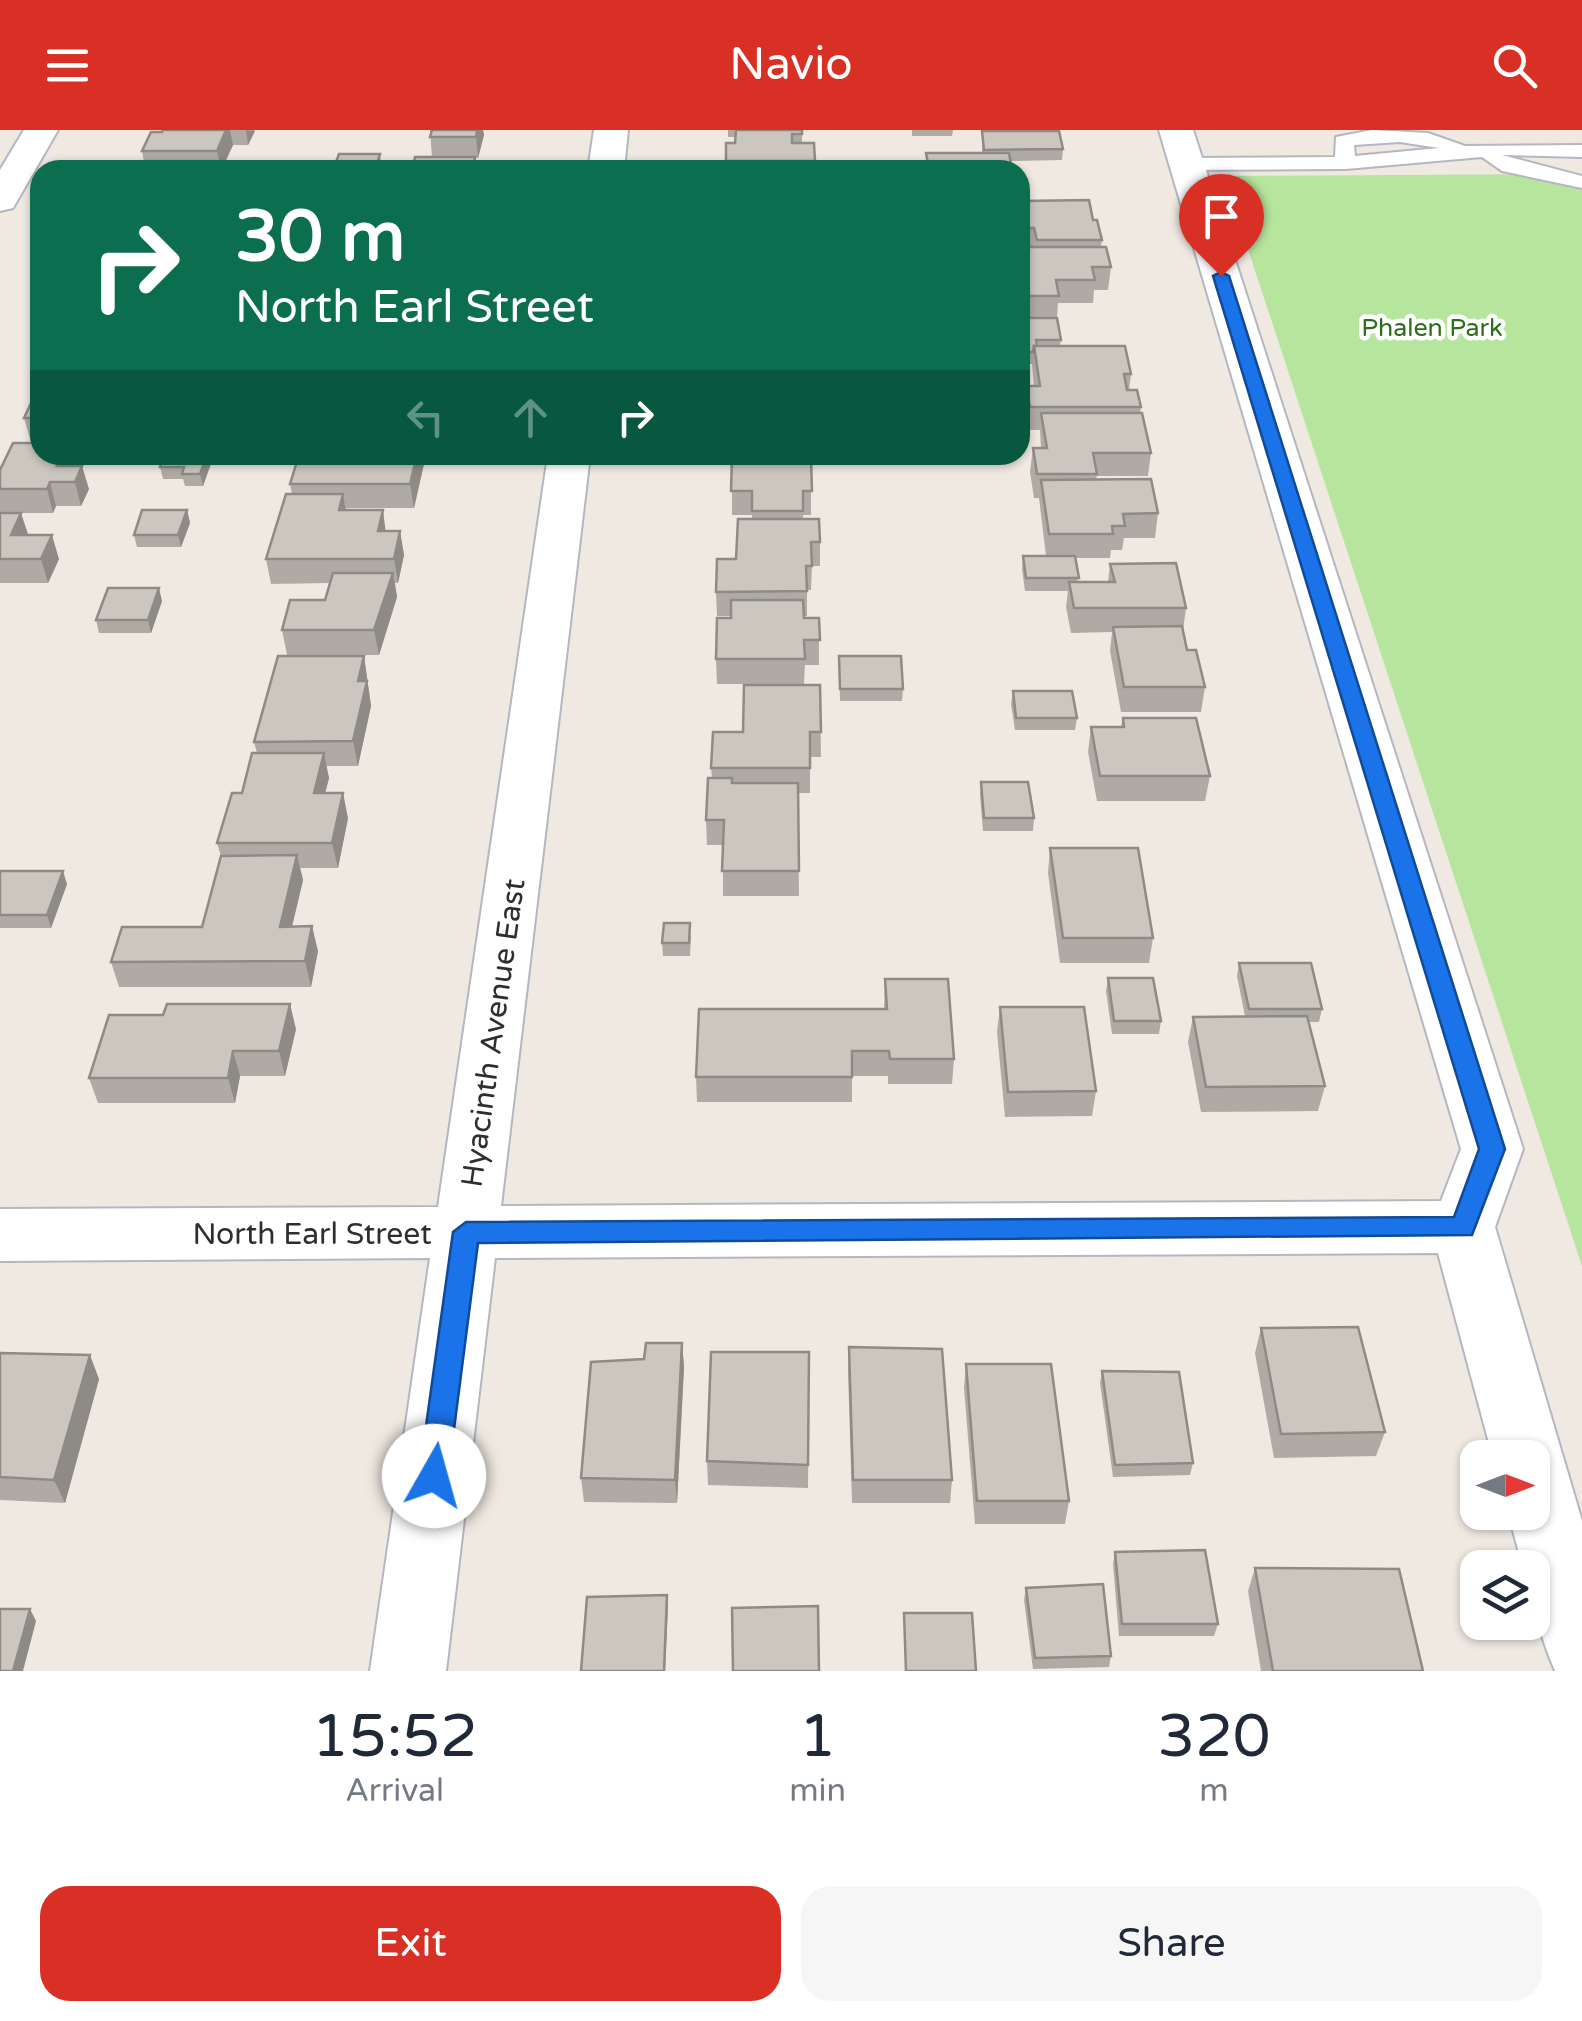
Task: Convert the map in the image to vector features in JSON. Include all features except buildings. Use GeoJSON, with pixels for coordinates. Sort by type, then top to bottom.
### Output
{"type":"FeatureCollection","features":[{"type":"Feature","properties":{"kind":"street"},"geometry":{"type":"LineString","coordinates":[[0,200],[42,130]]}},
{"type":"Feature","properties":{"kind":"street"},"geometry":{"type":"LineString","coordinates":[[607,160],[611,130]]}},
{"type":"Feature","properties":{"kind":"street"},"geometry":{"type":"LineString","coordinates":[[1181,147],[1492,1149],[1463,1227],[1523,1440]]}},
{"type":"Feature","properties":{"kind":"street","name":"Hyacinth Avenue East"},"geometry":{"type":"LineString","coordinates":[[408,1671],[568,465]]}},
{"type":"Feature","properties":{"kind":"street","name":"North Earl Street"},"geometry":{"type":"LineString","coordinates":[[0,1235],[1463,1227]]}},
{"type":"Feature","properties":{"kind":"street"},"geometry":{"type":"LineString","coordinates":[[1549,1530],[1582,1646]]}},
{"type":"Feature","properties":{"kind":"lane"},"geometry":{"type":"LineString","coordinates":[[1181,147],[1346,163],[1474,152],[1582,152]]}},
{"type":"Feature","properties":{"kind":"lane"},"geometry":{"type":"LineString","coordinates":[[1474,152],[1510,167],[1582,182]]}},
{"type":"Feature","properties":{"kind":"green space","name":"Phalen Park"},"geometry":{"type":"Polygon","coordinates":[[[1582,174],[1582,1266],[1224,176],[1582,174]]]}},
{"type":"Feature","properties":{"kind":"route"},"geometry":{"type":"LineString","coordinates":[[434,1476],[466,1232],[1463,1227],[1492,1149],[1221,276]]}}]}
